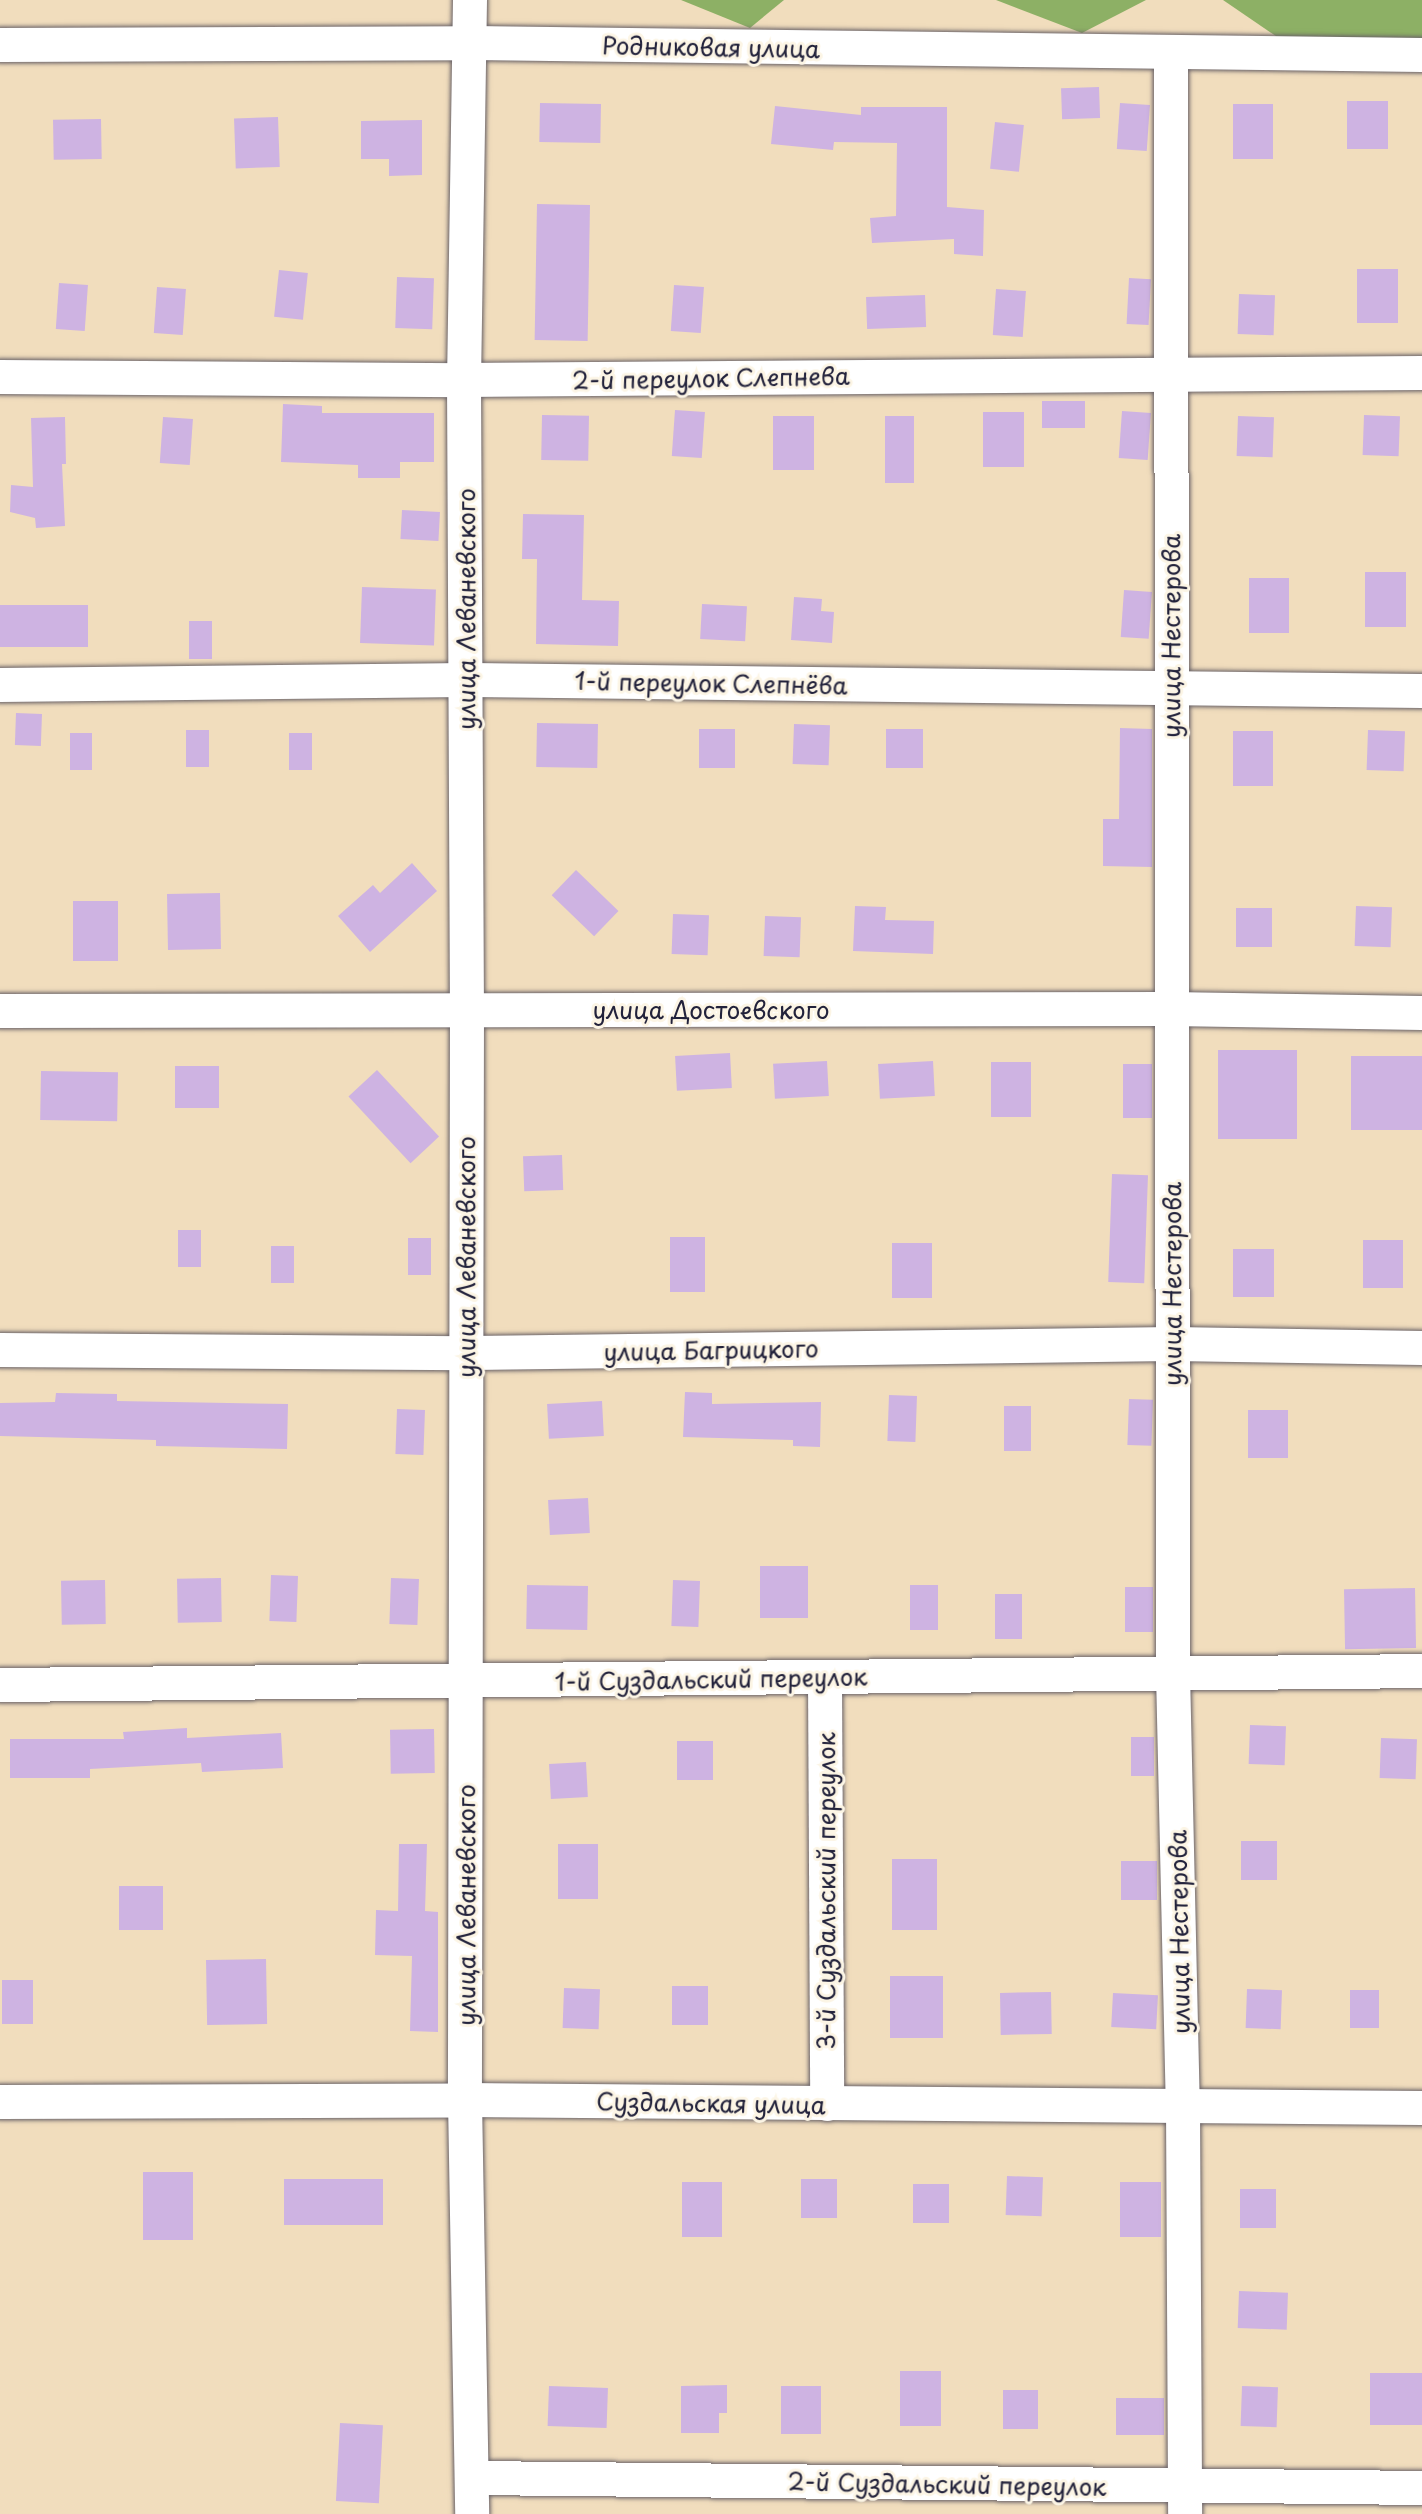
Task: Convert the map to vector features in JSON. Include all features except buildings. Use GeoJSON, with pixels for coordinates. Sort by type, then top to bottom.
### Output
{"type":"FeatureCollection","features":[{"type":"Feature","properties":{"kind":"street","name":"улица Леваневского"},"geometry":{"type":"LineString","coordinates":[[470,0],[464,380],[468,1683],[465,2100],[472,2514]]}},
{"type":"Feature","properties":{"kind":"street","name":"Родниковая улица"},"geometry":{"type":"LineString","coordinates":[[0,45],[468,43],[1422,55]]}},
{"type":"Feature","properties":{"kind":"street","name":"улица Нестерова"},"geometry":{"type":"LineString","coordinates":[[1171,54],[1173,1673],[1183,2107],[1185,2500]]}},
{"type":"Feature","properties":{"kind":"street","name":"2-й переулок Слепнева"},"geometry":{"type":"LineString","coordinates":[[0,377],[464,380],[1422,373]]}},
{"type":"Feature","properties":{"kind":"street","name":"1-й переулок Слепнёва"},"geometry":{"type":"LineString","coordinates":[[0,685],[467,680],[1422,691]]}},
{"type":"Feature","properties":{"kind":"street","name":"улица Достоевского"},"geometry":{"type":"LineString","coordinates":[[0,1011],[1170,1009],[1422,1013]]}},
{"type":"Feature","properties":{"kind":"street","name":"улица Багрицкого"},"geometry":{"type":"LineString","coordinates":[[0,1350],[466,1353],[1173,1344],[1422,1348]]}},
{"type":"Feature","properties":{"kind":"street","name":"1-й Суздальский переулок"},"geometry":{"type":"LineString","coordinates":[[0,1685],[468,1683],[1422,1671]]}},
{"type":"Feature","properties":{"kind":"street","name":"3-й Суздальский переулок"},"geometry":{"type":"LineString","coordinates":[[825,1678],[827,2104]]}},
{"type":"Feature","properties":{"kind":"street","name":"Суздальская улица"},"geometry":{"type":"LineString","coordinates":[[0,2102],[465,2100],[1422,2108]]}},
{"type":"Feature","properties":{"kind":"street","name":"2-й Суздальский переулок"},"geometry":{"type":"LineString","coordinates":[[472,2478],[1185,2500],[1422,2488]]}},
{"type":"Feature","properties":{"kind":"green space"},"geometry":{"type":"Polygon","coordinates":[[[681,0],[784,0],[750,28],[681,0]]]}},
{"type":"Feature","properties":{"kind":"green space"},"geometry":{"type":"Polygon","coordinates":[[[996,0],[1146,0],[1082,33],[996,0]]]}},
{"type":"Feature","properties":{"kind":"green space"},"geometry":{"type":"Polygon","coordinates":[[[1223,0],[1422,0],[1422,46],[1289,45],[1223,0]]]}}]}
